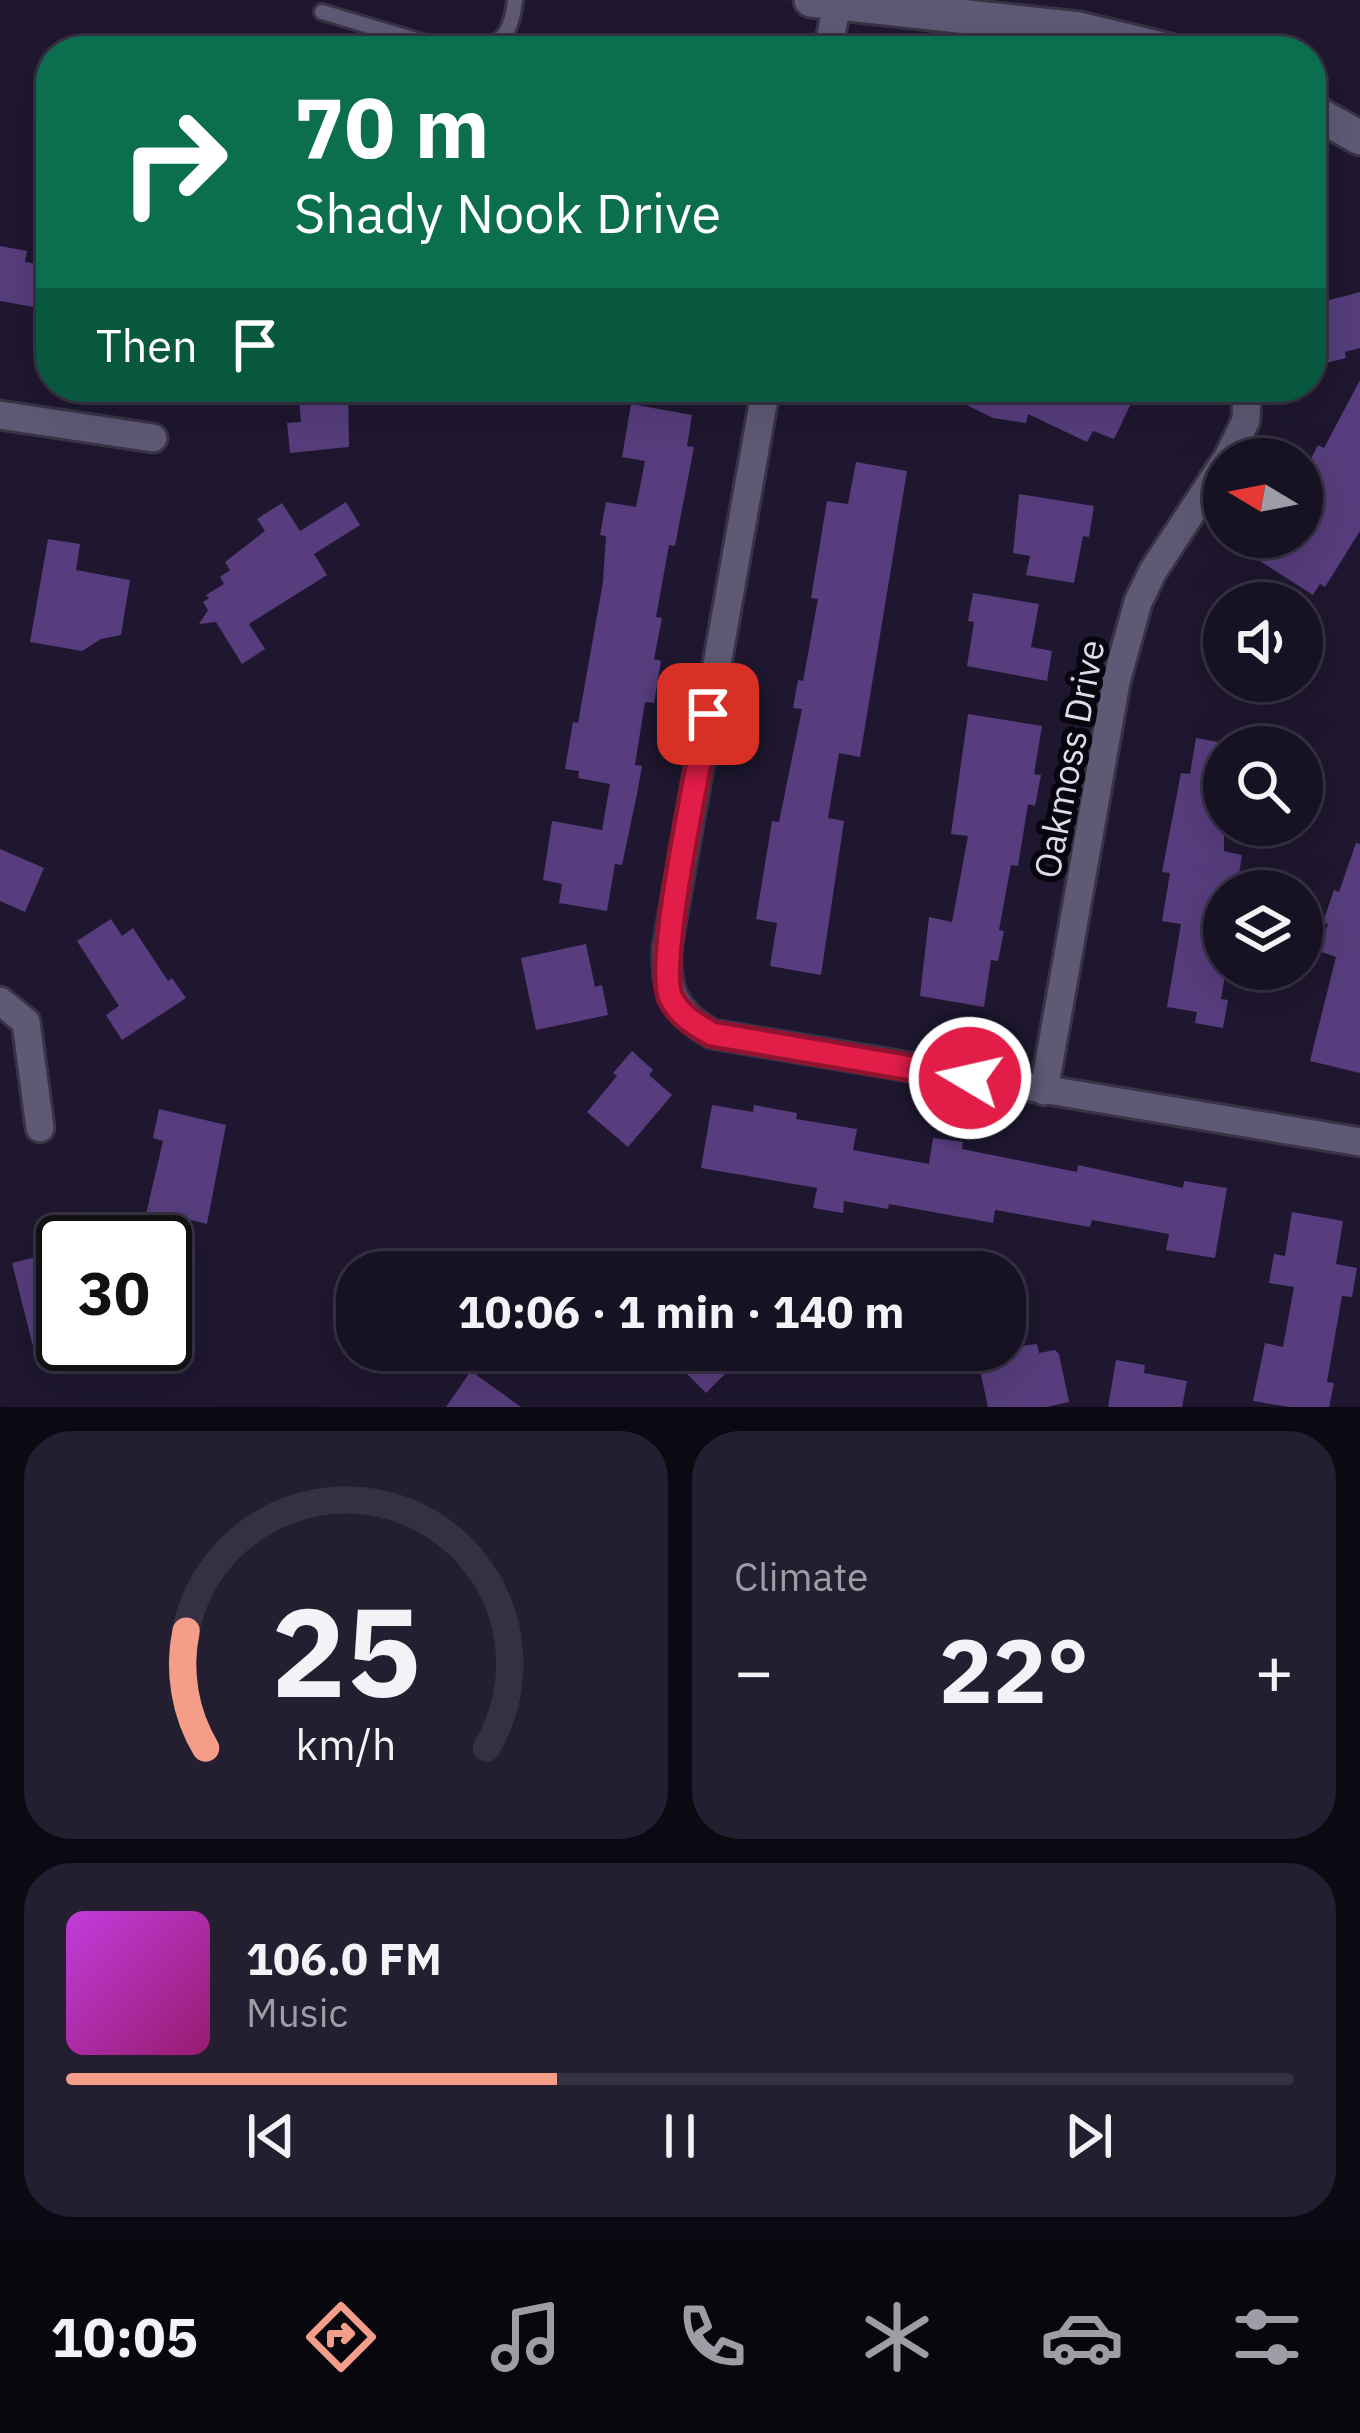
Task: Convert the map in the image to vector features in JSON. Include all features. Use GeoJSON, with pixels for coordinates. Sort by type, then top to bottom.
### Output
{"type":"FeatureCollection","features":[{"type":"Feature","properties":{"kind":"street"},"geometry":{"type":"LineString","coordinates":[[827,36],[824,1],[1079,28],[1111,36]]}},
{"type":"Feature","properties":{"kind":"street"},"geometry":{"type":"LineString","coordinates":[[1326,119],[1360,138]]}},
{"type":"Feature","properties":{"kind":"street"},"geometry":{"type":"LineString","coordinates":[[763,402],[667,948],[669,995],[679,1010],[712,1034],[1360,1142]]}},
{"type":"Feature","properties":{"kind":"street","name":"Oakmoss Drive"},"geometry":{"type":"LineString","coordinates":[[1237,438],[1246,420],[1247,402]]}},
{"type":"Feature","properties":{"kind":"street"},"geometry":{"type":"LineString","coordinates":[[0,415],[153,438]]}},
{"type":"Feature","properties":{"kind":"street","name":"Oakmoss Drive"},"geometry":{"type":"LineString","coordinates":[[1044,1091],[1116,682],[1138,602],[1203,496]]}},
{"type":"Feature","properties":{"kind":"street"},"geometry":{"type":"LineString","coordinates":[[0,1001],[26,1022],[40,1128]]}},
{"type":"Feature","properties":{"kind":"lane"},"geometry":{"type":"LineString","coordinates":[[504,36],[512,26],[515,0]]}},
{"type":"Feature","properties":{"kind":"lane"},"geometry":{"type":"LineString","coordinates":[[322,12],[403,36]]}},
{"type":"Feature","properties":{"kind":"building"},"geometry":{"type":"Polygon","coordinates":[[[0,246],[27,251],[25,262],[36,264],[36,307],[0,301],[0,246]]]}},
{"type":"Feature","properties":{"kind":"building"},"geometry":{"type":"Polygon","coordinates":[[[1360,292],[1360,348],[1326,363],[1326,301],[1360,292]]]}},
{"type":"Feature","properties":{"kind":"building"},"geometry":{"type":"Polygon","coordinates":[[[1360,380],[1360,531],[1325,587],[1323,582],[1293,582],[1255,558],[1323,558],[1324,448],[1360,380]]]}},
{"type":"Feature","properties":{"kind":"building"},"geometry":{"type":"Polygon","coordinates":[[[299,402],[348,402],[349,447],[290,453],[287,423],[301,422],[299,402]]]}},
{"type":"Feature","properties":{"kind":"building"},"geometry":{"type":"Polygon","coordinates":[[[960,402],[1132,402],[1114,439],[1093,431],[1087,442],[1028,414],[1026,423],[993,418],[960,402]]]}},
{"type":"Feature","properties":{"kind":"building"},"geometry":{"type":"Polygon","coordinates":[[[631,404],[692,415],[687,446],[694,447],[656,617],[662,618],[654,659],[661,661],[654,703],[645,702],[635,765],[642,766],[637,794],[622,865],[615,864],[607,911],[559,903],[562,884],[543,880],[552,821],[602,830],[610,784],[578,778],[579,771],[565,769],[603,582],[606,536],[600,535],[606,502],[636,507],[645,461],[622,457],[631,404]]]}},
{"type":"Feature","properties":{"kind":"building"},"geometry":{"type":"Polygon","coordinates":[[[856,462],[907,471],[860,757],[839,753],[828,818],[844,821],[821,975],[770,966],[777,923],[756,919],[772,821],[779,822],[802,709],[793,708],[798,680],[803,681],[818,599],[811,598],[827,501],[848,504],[856,462]]]}},
{"type":"Feature","properties":{"kind":"building"},"geometry":{"type":"Polygon","coordinates":[[[1019,494],[1094,506],[1074,583],[1026,575],[1030,556],[1013,553],[1019,494]]]}},
{"type":"Feature","properties":{"kind":"building"},"geometry":{"type":"Polygon","coordinates":[[[346,502],[360,525],[314,554],[327,575],[249,624],[265,649],[242,664],[216,622],[199,624],[208,610],[203,602],[209,598],[206,595],[224,584],[220,577],[230,570],[225,562],[265,531],[257,519],[282,503],[300,531],[346,502]]]}},
{"type":"Feature","properties":{"kind":"building"},"geometry":{"type":"Polygon","coordinates":[[[48,539],[80,544],[76,570],[130,580],[121,635],[101,639],[82,651],[30,642],[48,539]]]}},
{"type":"Feature","properties":{"kind":"building"},"geometry":{"type":"Polygon","coordinates":[[[973,593],[1039,604],[1031,647],[1052,651],[1047,681],[967,666],[973,593]]]}},
{"type":"Feature","properties":{"kind":"building"},"geometry":{"type":"Polygon","coordinates":[[[968,714],[1042,726],[1034,774],[1041,775],[1035,806],[1028,804],[1018,866],[1011,865],[999,930],[1004,931],[998,961],[991,960],[984,1007],[920,996],[929,917],[952,922],[968,836],[951,834],[968,714]]]}},
{"type":"Feature","properties":{"kind":"building"},"geometry":{"type":"Polygon","coordinates":[[[1196,738],[1203,739],[1203,846],[1224,846],[1224,851],[1242,855],[1240,870],[1203,870],[1203,990],[1222,990],[1221,999],[1228,1000],[1223,1028],[1195,1023],[1197,1012],[1167,1007],[1181,924],[1162,921],[1170,873],[1162,872],[1181,773],[1190,774],[1196,738]]]}},
{"type":"Feature","properties":{"kind":"building"},"geometry":{"type":"Polygon","coordinates":[[[1356,843],[1360,844],[1360,1073],[1310,1061],[1336,957],[1323,952],[1328,924],[1323,922],[1334,890],[1339,892],[1356,843]]]}},
{"type":"Feature","properties":{"kind":"building"},"geometry":{"type":"Polygon","coordinates":[[[0,849],[44,868],[25,912],[0,901],[0,849]]]}},
{"type":"Feature","properties":{"kind":"building"},"geometry":{"type":"Polygon","coordinates":[[[111,919],[122,936],[133,928],[168,981],[172,978],[186,998],[122,1040],[106,1015],[119,1006],[77,941],[111,919]]]}},
{"type":"Feature","properties":{"kind":"building"},"geometry":{"type":"Polygon","coordinates":[[[586,944],[595,987],[602,985],[608,1015],[536,1030],[521,958],[586,944]]]}},
{"type":"Feature","properties":{"kind":"building"},"geometry":{"type":"Polygon","coordinates":[[[632,1051],[672,1095],[628,1147],[587,1112],[632,1051]]]}},
{"type":"Feature","properties":{"kind":"building"},"geometry":{"type":"Polygon","coordinates":[[[712,1105],[753,1112],[754,1105],[797,1113],[796,1119],[857,1129],[853,1150],[929,1164],[933,1138],[963,1142],[962,1149],[1077,1172],[1078,1165],[1183,1188],[1184,1181],[1227,1188],[1215,1258],[1166,1250],[1169,1234],[1092,1220],[1090,1227],[995,1210],[993,1223],[889,1204],[888,1209],[844,1201],[843,1213],[813,1208],[817,1188],[701,1168],[712,1105]]]}},
{"type":"Feature","properties":{"kind":"building"},"geometry":{"type":"Polygon","coordinates":[[[159,1109],[226,1125],[207,1224],[192,1220],[192,1215],[146,1215],[163,1141],[153,1138],[159,1109]]]}},
{"type":"Feature","properties":{"kind":"building"},"geometry":{"type":"Polygon","coordinates":[[[1292,1212],[1343,1221],[1336,1264],[1357,1268],[1352,1297],[1342,1296],[1327,1382],[1334,1383],[1329,1407],[1253,1401],[1265,1343],[1283,1347],[1294,1287],[1269,1283],[1274,1254],[1285,1256],[1292,1212]]]}},
{"type":"Feature","properties":{"kind":"building"},"geometry":{"type":"Polygon","coordinates":[[[36,1257],[36,1350],[34,1350],[12,1263],[36,1257]]]}},
{"type":"Feature","properties":{"kind":"building"},"geometry":{"type":"Polygon","coordinates":[[[1037,1344],[1039,1353],[1055,1350],[1059,1354],[1069,1402],[1047,1407],[988,1407],[980,1371],[1026,1371],[1026,1345],[1037,1344]]]}},
{"type":"Feature","properties":{"kind":"building"},"geometry":{"type":"Polygon","coordinates":[[[1116,1360],[1145,1365],[1144,1373],[1187,1381],[1182,1407],[1108,1407],[1116,1360]]]}},
{"type":"Feature","properties":{"kind":"building"},"geometry":{"type":"Polygon","coordinates":[[[471,1371],[521,1407],[446,1407],[471,1371]]]}},
{"type":"Feature","properties":{"kind":"building"},"geometry":{"type":"Polygon","coordinates":[[[684,1371],[724,1371],[706,1393],[684,1371]]]}},
{"type":"Feature","properties":{"kind":"route"},"geometry":{"type":"LineString","coordinates":[[708,714],[667,948],[669,995],[679,1010],[712,1034],[970,1078]]}}]}
